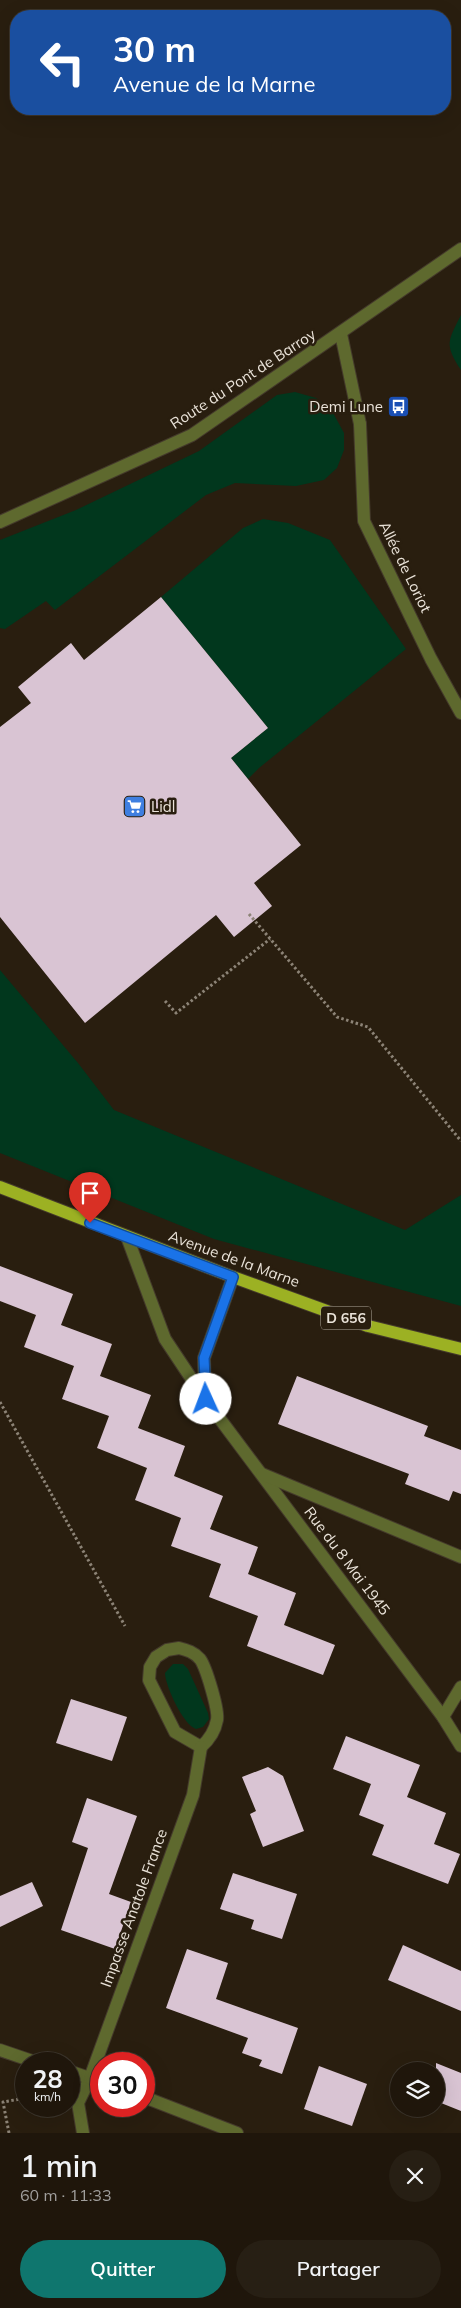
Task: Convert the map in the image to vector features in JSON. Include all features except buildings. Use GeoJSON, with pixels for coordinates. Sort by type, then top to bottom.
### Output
{"type":"FeatureCollection","features":[{"type":"Feature","properties":{"kind":"main road","name":"Avenue de la Marne"},"geometry":{"type":"LineString","coordinates":[[0,1187],[127,1237],[368,1326],[461,1349]]}},
{"type":"Feature","properties":{"kind":"street","name":"Route du Pont de Barroy"},"geometry":{"type":"LineString","coordinates":[[0,522],[60,497],[192,435],[342,334],[461,249]]}},
{"type":"Feature","properties":{"kind":"street","name":"Allée de Loriot"},"geometry":{"type":"LineString","coordinates":[[342,334],[360,424],[364,521],[431,659],[461,714]]}},
{"type":"Feature","properties":{"kind":"street","name":"Rue du 8 Mai 1945"},"geometry":{"type":"LineString","coordinates":[[127,1237],[165,1339],[261,1474],[444,1717],[461,1746]]}},
{"type":"Feature","properties":{"kind":"street"},"geometry":{"type":"LineString","coordinates":[[206,1399],[204,1358],[233,1277]]}},
{"type":"Feature","properties":{"kind":"street","name":"Rue du 8 Mai 1945"},"geometry":{"type":"LineString","coordinates":[[261,1474],[461,1557]]}},
{"type":"Feature","properties":{"kind":"street","name":"Impasse Anatole France"},"geometry":{"type":"LineString","coordinates":[[106,2052],[193,1795],[201,1747],[215,1730],[218,1718],[214,1696],[200,1660],[191,1651],[179,1648],[166,1650],[156,1656],[150,1667],[149,1680],[175,1732],[201,1747]]}},
{"type":"Feature","properties":{"kind":"street"},"geometry":{"type":"LineString","coordinates":[[444,1717],[461,1687]]}},
{"type":"Feature","properties":{"kind":"street"},"geometry":{"type":"LineString","coordinates":[[0,2050],[15,2055]]}},
{"type":"Feature","properties":{"kind":"street","name":"Impasse Anatole France"},"geometry":{"type":"LineString","coordinates":[[83,2133],[78,2103],[90,2088]]}},
{"type":"Feature","properties":{"kind":"street"},"geometry":{"type":"LineString","coordinates":[[155,2101],[237,2133]]}},
{"type":"Feature","properties":{"kind":"path"},"geometry":{"type":"LineString","coordinates":[[248,914],[337,1017],[368,1027],[461,1141]]}},
{"type":"Feature","properties":{"kind":"path"},"geometry":{"type":"LineString","coordinates":[[166,1001],[176,1013],[270,939]]}},
{"type":"Feature","properties":{"kind":"path"},"geometry":{"type":"LineString","coordinates":[[0,1402],[125,1626]]}},
{"type":"Feature","properties":{"kind":"path"},"geometry":{"type":"LineString","coordinates":[[9,2133],[3,2102],[15,2100]]}},
{"type":"Feature","properties":{"kind":"green space"},"geometry":{"type":"Polygon","coordinates":[[[461,315],[461,370],[452,354],[450,342],[461,315]]]}},
{"type":"Feature","properties":{"kind":"green space"},"geometry":{"type":"Polygon","coordinates":[[[295,392],[316,398],[332,411],[344,433],[344,450],[337,468],[324,480],[296,486],[235,483],[206,495],[55,610],[46,601],[5,629],[0,628],[0,540],[76,510],[199,451],[277,395],[295,392]]]}},
{"type":"Feature","properties":{"kind":"green space"},"geometry":{"type":"Polygon","coordinates":[[[263,519],[288,523],[330,540],[406,649],[259,768],[248,779],[231,758],[268,728],[161,597],[243,528],[263,519]]]}},
{"type":"Feature","properties":{"kind":"green space"},"geometry":{"type":"Polygon","coordinates":[[[0,970],[78,1063],[114,1110],[405,1230],[461,1195],[461,1306],[214,1239],[0,1153],[0,970]]]}},
{"type":"Feature","properties":{"kind":"green space"},"geometry":{"type":"Polygon","coordinates":[[[173,1664],[183,1664],[188,1669],[208,1713],[209,1719],[203,1727],[196,1729],[191,1726],[180,1713],[168,1686],[165,1673],[173,1664]]]}},
{"type":"Feature","properties":{"kind":"place","name":"Demi Lune"},"geometry":{"type":"Point","coordinates":[399,407]}},
{"type":"Feature","properties":{"kind":"place","name":"Lidl"},"geometry":{"type":"Point","coordinates":[135,807]}},
{"type":"Feature","properties":{"kind":"route"},"geometry":{"type":"LineString","coordinates":[[90,1223],[233,1277],[204,1358],[206,1399]]}}]}
